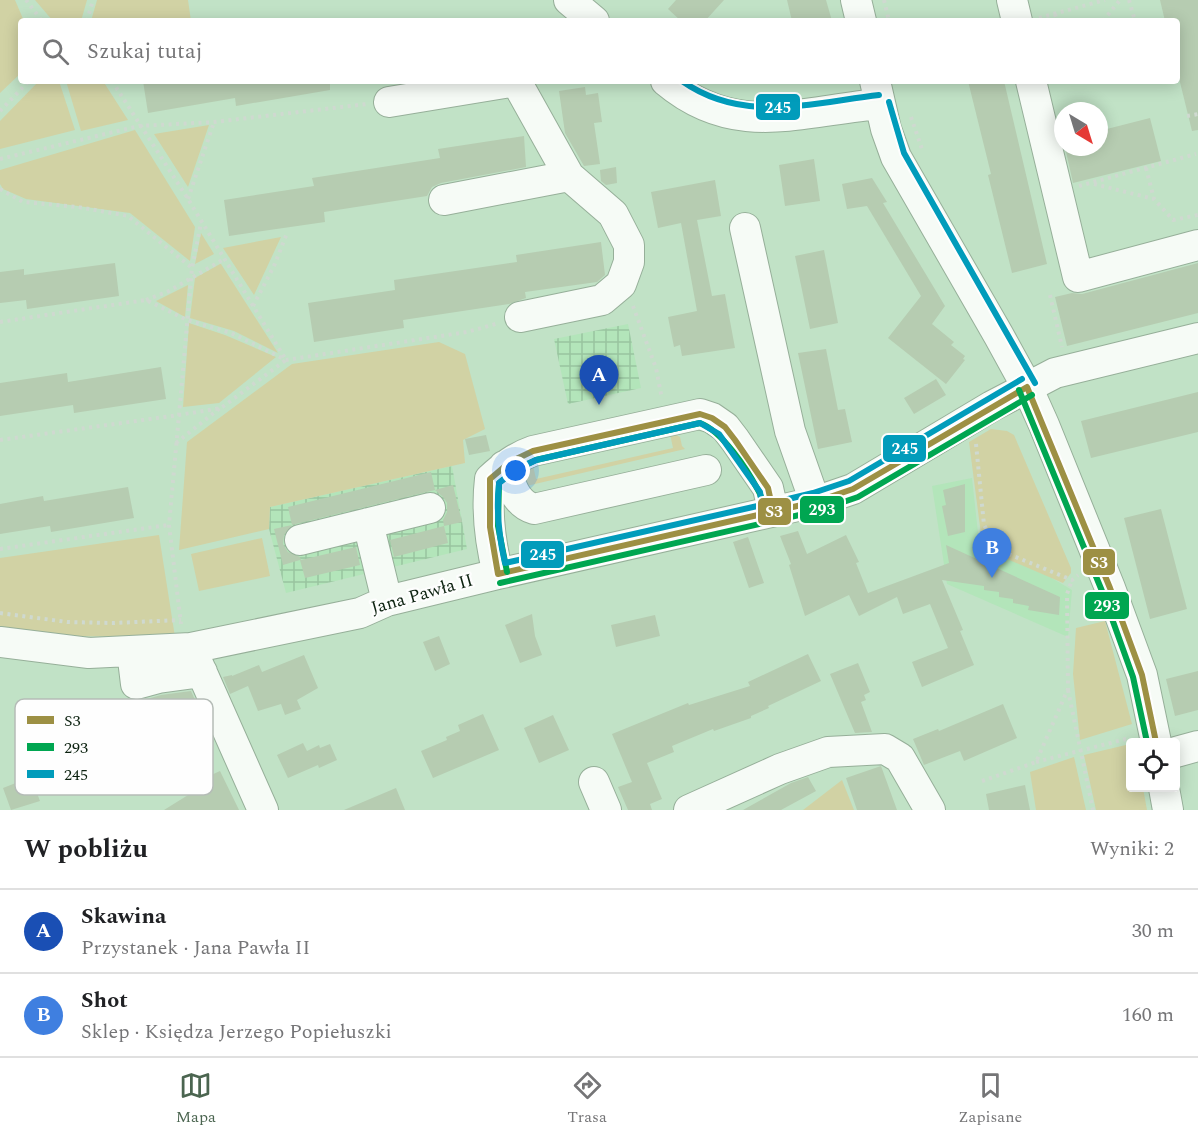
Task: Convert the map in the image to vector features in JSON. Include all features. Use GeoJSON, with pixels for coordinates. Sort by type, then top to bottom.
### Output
{"type":"FeatureCollection","features":[{"type":"Feature","properties":{"kind":"street"},"geometry":{"type":"LineString","coordinates":[[856,0],[860,18]]}},
{"type":"Feature","properties":{"kind":"street"},"geometry":{"type":"LineString","coordinates":[[1012,0],[1025,18]]}},
{"type":"Feature","properties":{"kind":"street"},"geometry":{"type":"LineString","coordinates":[[389,102],[498,84]]}},
{"type":"Feature","properties":{"kind":"street"},"geometry":{"type":"LineString","coordinates":[[518,84],[569,176],[613,214],[629,245],[629,262],[621,284],[602,300],[520,316]]}},
{"type":"Feature","properties":{"kind":"street"},"geometry":{"type":"LineString","coordinates":[[676,84],[695,101],[719,111],[765,118],[799,116],[846,107],[878,92],[886,129],[901,167],[1027,387],[1114,598],[1142,675],[1148,738]]}},
{"type":"Feature","properties":{"kind":"street"},"geometry":{"type":"LineString","coordinates":[[1032,84],[1078,277],[1198,245]]}},
{"type":"Feature","properties":{"kind":"street"},"geometry":{"type":"LineString","coordinates":[[444,201],[569,176]]}},
{"type":"Feature","properties":{"kind":"street"},"geometry":{"type":"LineString","coordinates":[[745,228],[790,431],[815,502]]}},
{"type":"Feature","properties":{"kind":"street","name":"Jana Pawła II"},"geometry":{"type":"LineString","coordinates":[[0,642],[89,652],[192,650],[360,613],[387,601],[498,574],[815,502],[853,489],[1027,387],[1055,374],[1198,338]]}},
{"type":"Feature","properties":{"kind":"street"},"geometry":{"type":"LineString","coordinates":[[498,574],[490,543],[488,501],[490,479],[504,466],[533,451],[700,414],[725,427],[735,440],[768,488],[774,511]]}},
{"type":"Feature","properties":{"kind":"street"},"geometry":{"type":"LineString","coordinates":[[504,466],[518,500],[534,509],[706,470]]}},
{"type":"Feature","properties":{"kind":"street"},"geometry":{"type":"LineString","coordinates":[[300,540],[430,508]]}},
{"type":"Feature","properties":{"kind":"street"},"geometry":{"type":"LineString","coordinates":[[368,523],[387,601]]}},
{"type":"Feature","properties":{"kind":"street"},"geometry":{"type":"LineString","coordinates":[[192,650],[264,810]]}},
{"type":"Feature","properties":{"kind":"street"},"geometry":{"type":"LineString","coordinates":[[1180,751],[1198,746]]}},
{"type":"Feature","properties":{"kind":"street"},"geometry":{"type":"LineString","coordinates":[[689,810],[780,769],[828,753],[885,749],[900,758],[927,805]]}},
{"type":"Feature","properties":{"kind":"street"},"geometry":{"type":"LineString","coordinates":[[594,782],[606,810]]}},
{"type":"Feature","properties":{"kind":"street"},"geometry":{"type":"LineString","coordinates":[[1165,792],[1168,810]]}},
{"type":"Feature","properties":{"kind":"path"},"geometry":{"type":"LineString","coordinates":[[26,0],[40,18]]}},
{"type":"Feature","properties":{"kind":"path"},"geometry":{"type":"LineString","coordinates":[[88,18],[93,0]]}},
{"type":"Feature","properties":{"kind":"path"},"geometry":{"type":"LineString","coordinates":[[884,0],[888,18]]}},
{"type":"Feature","properties":{"kind":"path"},"geometry":{"type":"LineString","coordinates":[[1036,18],[1105,0]]}},
{"type":"Feature","properties":{"kind":"path"},"geometry":{"type":"LineString","coordinates":[[1105,18],[1120,0]]}},
{"type":"Feature","properties":{"kind":"path"},"geometry":{"type":"LineString","coordinates":[[1129,0],[1134,18]]}},
{"type":"Feature","properties":{"kind":"path"},"geometry":{"type":"LineString","coordinates":[[1055,14],[1056,18]]}},
{"type":"Feature","properties":{"kind":"path"},"geometry":{"type":"LineString","coordinates":[[0,111],[27,84]]}},
{"type":"Feature","properties":{"kind":"path"},"geometry":{"type":"LineString","coordinates":[[113,84],[188,200],[286,360]]}},
{"type":"Feature","properties":{"kind":"path"},"geometry":{"type":"LineString","coordinates":[[0,159],[140,126],[213,122],[389,102]]}},
{"type":"Feature","properties":{"kind":"path"},"geometry":{"type":"LineString","coordinates":[[1187,116],[1198,114]]}},
{"type":"Feature","properties":{"kind":"path"},"geometry":{"type":"LineString","coordinates":[[910,116],[925,156]]}},
{"type":"Feature","properties":{"kind":"path"},"geometry":{"type":"LineString","coordinates":[[188,200],[213,122]]}},
{"type":"Feature","properties":{"kind":"path"},"geometry":{"type":"LineString","coordinates":[[1058,192],[1196,154]]}},
{"type":"Feature","properties":{"kind":"path"},"geometry":{"type":"LineString","coordinates":[[1146,168],[1154,199],[1173,220],[1198,215]]}},
{"type":"Feature","properties":{"kind":"path"},"geometry":{"type":"LineString","coordinates":[[1092,183],[1154,199]]}},
{"type":"Feature","properties":{"kind":"path"},"geometry":{"type":"LineString","coordinates":[[0,189],[23,202],[78,207],[128,216],[192,268]]}},
{"type":"Feature","properties":{"kind":"path"},"geometry":{"type":"LineString","coordinates":[[192,650],[181,620],[169,525],[192,268],[201,222]]}},
{"type":"Feature","properties":{"kind":"path"},"geometry":{"type":"LineString","coordinates":[[253,307],[274,266],[287,233]]}},
{"type":"Feature","properties":{"kind":"path"},"geometry":{"type":"LineString","coordinates":[[0,322],[146,300],[169,291],[224,259]]}},
{"type":"Feature","properties":{"kind":"path"},"geometry":{"type":"LineString","coordinates":[[621,284],[643,329],[656,368],[663,402]]}},
{"type":"Feature","properties":{"kind":"path"},"geometry":{"type":"LineString","coordinates":[[1050,295],[1063,351]]}},
{"type":"Feature","properties":{"kind":"path"},"geometry":{"type":"LineString","coordinates":[[146,300],[187,320],[231,333],[286,360]]}},
{"type":"Feature","properties":{"kind":"path"},"geometry":{"type":"LineString","coordinates":[[176,443],[286,360],[467,332],[520,316]]}},
{"type":"Feature","properties":{"kind":"path"},"geometry":{"type":"LineString","coordinates":[[0,440],[221,408]]}},
{"type":"Feature","properties":{"kind":"path"},"geometry":{"type":"LineString","coordinates":[[976,442],[984,525],[996,545],[1006,553],[1072,580]]}},
{"type":"Feature","properties":{"kind":"path"},"geometry":{"type":"LineString","coordinates":[[0,549],[169,525]]}},
{"type":"Feature","properties":{"kind":"path"},"geometry":{"type":"LineString","coordinates":[[1082,569],[1072,580],[1067,602],[1068,689],[1093,810]]}},
{"type":"Feature","properties":{"kind":"path"},"geometry":{"type":"LineString","coordinates":[[0,613],[66,622],[113,623],[181,620]]}},
{"type":"Feature","properties":{"kind":"path"},"geometry":{"type":"LineString","coordinates":[[1036,762],[1068,689]]}},
{"type":"Feature","properties":{"kind":"path"},"geometry":{"type":"LineString","coordinates":[[982,781],[1036,762],[1126,743]]}},
{"type":"Feature","properties":{"kind":"shaded area"},"geometry":{"type":"Polygon","coordinates":[[[0,0],[15,0],[23,18],[18,18],[18,76],[0,93],[0,0]]]}},
{"type":"Feature","properties":{"kind":"shaded area"},"geometry":{"type":"Polygon","coordinates":[[[35,0],[87,0],[82,18],[50,18],[35,0]]]}},
{"type":"Feature","properties":{"kind":"shaded area"},"geometry":{"type":"Polygon","coordinates":[[[97,0],[188,0],[191,18],[92,18],[97,0]]]}},
{"type":"Feature","properties":{"kind":"shaded area"},"geometry":{"type":"Polygon","coordinates":[[[36,84],[60,84],[75,130],[0,149],[0,121],[36,84]]]}},
{"type":"Feature","properties":{"kind":"shaded area"},"geometry":{"type":"Polygon","coordinates":[[[67,84],[105,84],[128,120],[81,131],[67,84]]]}},
{"type":"Feature","properties":{"kind":"shaded area"},"geometry":{"type":"Polygon","coordinates":[[[209,125],[188,187],[154,134],[209,125]]]}},
{"type":"Feature","properties":{"kind":"shaded area"},"geometry":{"type":"Polygon","coordinates":[[[135,130],[195,227],[190,261],[130,213],[26,199],[3,189],[0,184],[0,170],[135,130]]]}},
{"type":"Feature","properties":{"kind":"shaded area"},"geometry":{"type":"Polygon","coordinates":[[[201,233],[214,254],[195,264],[201,233]]]}},
{"type":"Feature","properties":{"kind":"shaded area"},"geometry":{"type":"Polygon","coordinates":[[[281,237],[254,295],[223,248],[281,237]]]}},
{"type":"Feature","properties":{"kind":"shaded area"},"geometry":{"type":"Polygon","coordinates":[[[220,264],[278,353],[234,331],[190,318],[195,278],[220,264]]]}},
{"type":"Feature","properties":{"kind":"shaded area"},"geometry":{"type":"Polygon","coordinates":[[[188,285],[185,317],[156,301],[188,285]]]}},
{"type":"Feature","properties":{"kind":"shaded area"},"geometry":{"type":"Polygon","coordinates":[[[189,323],[225,335],[276,357],[219,403],[183,407],[189,323]]]}},
{"type":"Feature","properties":{"kind":"shaded area"},"geometry":{"type":"Polygon","coordinates":[[[628,324],[641,388],[568,404],[554,339],[628,324]]]}},
{"type":"Feature","properties":{"kind":"shaded area"},"geometry":{"type":"Polygon","coordinates":[[[439,342],[465,354],[485,429],[463,440],[465,463],[270,507],[269,529],[179,550],[187,442],[292,364],[439,342]]]}},
{"type":"Feature","properties":{"kind":"shaded area"},"geometry":{"type":"Polygon","coordinates":[[[991,429],[1007,431],[1014,435],[1071,568],[1071,573],[1063,583],[991,552],[982,542],[969,442],[991,429]]]}},
{"type":"Feature","properties":{"kind":"shaded area"},"geometry":{"type":"Polygon","coordinates":[[[673,433],[680,437],[685,449],[522,487],[522,475],[533,465],[536,479],[673,448],[670,434],[673,433]]]}},
{"type":"Feature","properties":{"kind":"shaded area"},"geometry":{"type":"Polygon","coordinates":[[[452,466],[467,549],[286,593],[269,529],[270,507],[452,466]]]}},
{"type":"Feature","properties":{"kind":"shaded area"},"geometry":{"type":"Polygon","coordinates":[[[972,478],[980,551],[996,545],[1072,590],[1068,637],[947,584],[932,486],[972,478]]]}},
{"type":"Feature","properties":{"kind":"shaded area"},"geometry":{"type":"Polygon","coordinates":[[[159,535],[175,637],[51,636],[0,628],[0,558],[159,535]]]}},
{"type":"Feature","properties":{"kind":"shaded area"},"geometry":{"type":"Polygon","coordinates":[[[262,538],[270,576],[199,591],[191,554],[262,538]]]}},
{"type":"Feature","properties":{"kind":"shaded area"},"geometry":{"type":"Polygon","coordinates":[[[1105,621],[1132,724],[1080,740],[1073,674],[1076,628],[1105,621]]]}},
{"type":"Feature","properties":{"kind":"shaded area"},"geometry":{"type":"Polygon","coordinates":[[[1126,745],[1126,792],[1144,792],[1147,810],[1096,810],[1084,755],[1126,745]]]}},
{"type":"Feature","properties":{"kind":"shaded area"},"geometry":{"type":"Polygon","coordinates":[[[1074,757],[1086,810],[1036,810],[1030,772],[1074,757]]]}},
{"type":"Feature","properties":{"kind":"shaded area"},"geometry":{"type":"Polygon","coordinates":[[[842,780],[854,810],[803,810],[842,780]]]}},
{"type":"Feature","properties":{"kind":"building"},"geometry":{"type":"Polygon","coordinates":[[[676,0],[724,0],[708,18],[678,18],[668,9],[676,0]]]}},
{"type":"Feature","properties":{"kind":"building"},"geometry":{"type":"Polygon","coordinates":[[[787,0],[826,0],[831,18],[791,18],[787,0]]]}},
{"type":"Feature","properties":{"kind":"building"},"geometry":{"type":"Polygon","coordinates":[[[1160,0],[1198,0],[1198,130],[1192,131],[1180,82],[1180,18],[1164,18],[1160,0]]]}},
{"type":"Feature","properties":{"kind":"building"},"geometry":{"type":"Polygon","coordinates":[[[143,84],[330,84],[330,90],[236,106],[235,98],[148,113],[143,84]]]}},
{"type":"Feature","properties":{"kind":"building"},"geometry":{"type":"Polygon","coordinates":[[[969,84],[1005,84],[1047,264],[1012,273],[988,175],[991,174],[969,84]]]}},
{"type":"Feature","properties":{"kind":"building"},"geometry":{"type":"Polygon","coordinates":[[[585,87],[586,95],[598,93],[602,122],[594,123],[600,164],[584,166],[565,133],[559,91],[585,87]]]}},
{"type":"Feature","properties":{"kind":"building"},"geometry":{"type":"Polygon","coordinates":[[[1150,118],[1161,161],[1073,183],[1067,156],[1108,156],[1108,129],[1150,118]]]}},
{"type":"Feature","properties":{"kind":"building"},"geometry":{"type":"Polygon","coordinates":[[[524,136],[526,167],[441,183],[432,187],[427,196],[324,212],[325,222],[229,236],[224,200],[314,186],[312,178],[440,158],[438,149],[524,136]]]}},
{"type":"Feature","properties":{"kind":"building"},"geometry":{"type":"Polygon","coordinates":[[[814,159],[820,201],[785,206],[779,165],[814,159]]]}},
{"type":"Feature","properties":{"kind":"building"},"geometry":{"type":"Polygon","coordinates":[[[616,167],[617,183],[606,185],[601,181],[600,170],[616,167]]]}},
{"type":"Feature","properties":{"kind":"building"},"geometry":{"type":"Polygon","coordinates":[[[872,178],[887,202],[883,203],[945,306],[932,324],[954,342],[951,345],[965,356],[963,359],[965,360],[946,384],[888,338],[921,296],[867,206],[847,209],[842,184],[872,178]]]}},
{"type":"Feature","properties":{"kind":"building"},"geometry":{"type":"Polygon","coordinates":[[[715,180],[721,216],[697,220],[712,296],[725,294],[735,348],[682,356],[680,345],[674,347],[668,317],[697,311],[681,223],[658,228],[651,192],[715,180]]]}},
{"type":"Feature","properties":{"kind":"building"},"geometry":{"type":"Polygon","coordinates":[[[601,242],[605,275],[597,282],[525,292],[526,298],[509,304],[403,320],[404,328],[314,342],[308,303],[395,290],[394,280],[517,262],[516,255],[601,242]]]}},
{"type":"Feature","properties":{"kind":"building"},"geometry":{"type":"Polygon","coordinates":[[[824,250],[838,323],[810,329],[795,256],[824,250]]]}},
{"type":"Feature","properties":{"kind":"building"},"geometry":{"type":"Polygon","coordinates":[[[115,263],[119,296],[27,309],[26,300],[0,303],[0,272],[24,269],[24,275],[115,263]]]}},
{"type":"Feature","properties":{"kind":"building"},"geometry":{"type":"Polygon","coordinates":[[[1198,263],[1198,313],[1067,346],[1055,297],[1072,293],[1082,294],[1198,263]]]}},
{"type":"Feature","properties":{"kind":"building"},"geometry":{"type":"Polygon","coordinates":[[[826,349],[838,410],[845,409],[852,442],[818,449],[798,353],[826,349]]]}},
{"type":"Feature","properties":{"kind":"building"},"geometry":{"type":"Polygon","coordinates":[[[161,367],[166,399],[74,413],[73,405],[0,416],[0,383],[67,373],[68,382],[161,367]]]}},
{"type":"Feature","properties":{"kind":"building"},"geometry":{"type":"Polygon","coordinates":[[[936,379],[946,395],[914,414],[904,398],[936,379]]]}},
{"type":"Feature","properties":{"kind":"building"},"geometry":{"type":"Polygon","coordinates":[[[1198,392],[1198,432],[1091,458],[1081,421],[1198,392]]]}},
{"type":"Feature","properties":{"kind":"building"},"geometry":{"type":"Polygon","coordinates":[[[486,435],[490,451],[469,455],[465,439],[486,435]]]}},
{"type":"Feature","properties":{"kind":"building"},"geometry":{"type":"Polygon","coordinates":[[[431,472],[435,490],[292,525],[288,507],[431,472]]]}},
{"type":"Feature","properties":{"kind":"building"},"geometry":{"type":"Polygon","coordinates":[[[965,484],[965,532],[948,536],[942,506],[946,505],[943,490],[965,484]]]}},
{"type":"Feature","properties":{"kind":"building"},"geometry":{"type":"Polygon","coordinates":[[[453,485],[462,522],[444,526],[447,503],[435,490],[453,485]]]}},
{"type":"Feature","properties":{"kind":"building"},"geometry":{"type":"Polygon","coordinates":[[[128,487],[134,518],[51,532],[50,526],[0,534],[0,504],[43,496],[44,501],[128,487]]]}},
{"type":"Feature","properties":{"kind":"building"},"geometry":{"type":"Polygon","coordinates":[[[1161,509],[1187,609],[1150,619],[1124,518],[1161,509]]]}},
{"type":"Feature","properties":{"kind":"building"},"geometry":{"type":"Polygon","coordinates":[[[292,525],[284,535],[283,544],[288,552],[300,557],[301,560],[356,547],[360,565],[305,578],[300,560],[283,565],[274,529],[292,525]]]}},
{"type":"Feature","properties":{"kind":"building"},"geometry":{"type":"Polygon","coordinates":[[[444,526],[448,543],[394,557],[390,540],[444,526]]]}},
{"type":"Feature","properties":{"kind":"building"},"geometry":{"type":"Polygon","coordinates":[[[798,531],[807,554],[846,535],[859,562],[856,563],[868,593],[949,563],[946,545],[1060,597],[1059,615],[1028,610],[1029,606],[1013,603],[1013,599],[999,597],[999,592],[984,590],[984,586],[942,580],[963,630],[960,631],[974,665],[922,687],[912,662],[948,648],[930,604],[903,614],[897,597],[859,616],[849,595],[805,616],[789,565],[791,564],[780,536],[798,531]]]}},
{"type":"Feature","properties":{"kind":"building"},"geometry":{"type":"Polygon","coordinates":[[[748,537],[764,583],[749,588],[733,542],[748,537]]]}},
{"type":"Feature","properties":{"kind":"building"},"geometry":{"type":"Polygon","coordinates":[[[532,614],[535,636],[542,655],[520,663],[505,625],[532,614]]]}},
{"type":"Feature","properties":{"kind":"building"},"geometry":{"type":"Polygon","coordinates":[[[655,615],[660,636],[616,647],[611,625],[655,615]]]}},
{"type":"Feature","properties":{"kind":"building"},"geometry":{"type":"Polygon","coordinates":[[[439,636],[450,664],[435,671],[423,642],[439,636]]]}},
{"type":"Feature","properties":{"kind":"building"},"geometry":{"type":"Polygon","coordinates":[[[808,654],[821,681],[768,706],[769,708],[751,718],[714,731],[713,729],[672,746],[674,752],[647,763],[662,799],[650,804],[652,810],[628,810],[618,787],[632,782],[612,734],[688,703],[689,705],[750,686],[748,682],[808,654]]]}},
{"type":"Feature","properties":{"kind":"building"},"geometry":{"type":"Polygon","coordinates":[[[304,655],[318,688],[297,700],[301,709],[285,715],[281,704],[258,711],[248,686],[230,694],[223,677],[232,676],[259,665],[262,672],[304,655]]]}},
{"type":"Feature","properties":{"kind":"building"},"geometry":{"type":"Polygon","coordinates":[[[858,663],[870,692],[864,695],[866,700],[861,702],[872,732],[855,733],[830,674],[858,663]]]}},
{"type":"Feature","properties":{"kind":"building"},"geometry":{"type":"Polygon","coordinates":[[[1198,671],[1198,710],[1175,716],[1166,679],[1198,671]]]}},
{"type":"Feature","properties":{"kind":"building"},"geometry":{"type":"Polygon","coordinates":[[[191,691],[195,699],[147,699],[191,691]]]}},
{"type":"Feature","properties":{"kind":"building"},"geometry":{"type":"Polygon","coordinates":[[[1003,704],[1017,738],[964,761],[960,751],[924,765],[913,739],[938,729],[939,731],[1003,704]]]}},
{"type":"Feature","properties":{"kind":"building"},"geometry":{"type":"Polygon","coordinates":[[[483,714],[499,750],[433,778],[421,751],[447,740],[446,737],[460,731],[458,725],[483,714]]]}},
{"type":"Feature","properties":{"kind":"building"},"geometry":{"type":"Polygon","coordinates":[[[553,715],[569,750],[539,763],[524,728],[553,715]]]}},
{"type":"Feature","properties":{"kind":"building"},"geometry":{"type":"Polygon","coordinates":[[[303,743],[307,751],[319,745],[320,748],[330,744],[337,760],[319,768],[318,765],[288,778],[277,755],[303,743]]]}},
{"type":"Feature","properties":{"kind":"building"},"geometry":{"type":"Polygon","coordinates":[[[881,766],[897,810],[857,810],[846,778],[881,766]]]}},
{"type":"Feature","properties":{"kind":"building"},"geometry":{"type":"Polygon","coordinates":[[[220,771],[239,810],[164,810],[188,795],[213,795],[213,774],[220,771]]]}},
{"type":"Feature","properties":{"kind":"building"},"geometry":{"type":"Polygon","coordinates":[[[808,777],[816,791],[781,810],[743,810],[791,783],[808,777]]]}},
{"type":"Feature","properties":{"kind":"building"},"geometry":{"type":"Polygon","coordinates":[[[15,783],[15,795],[38,795],[40,801],[11,810],[3,788],[15,783]]]}},
{"type":"Feature","properties":{"kind":"building"},"geometry":{"type":"Polygon","coordinates":[[[1025,785],[1030,810],[989,810],[986,794],[1025,785]]]}},
{"type":"Feature","properties":{"kind":"building"},"geometry":{"type":"Polygon","coordinates":[[[396,788],[405,810],[344,810],[396,788]]]}},
{"type":"Feature","properties":{"kind":"transit line","name":"245"},"geometry":{"type":"LineString","coordinates":[[687,84],[705,94],[729,102],[753,106],[802,105],[879,95]]}},
{"type":"Feature","properties":{"kind":"transit line","name":"245"},"geometry":{"type":"LineString","coordinates":[[889,102],[904,153],[1035,383]]}},
{"type":"Feature","properties":{"kind":"transit line","name":"245"},"geometry":{"type":"LineString","coordinates":[[780,501],[849,481],[1022,379]]}},
{"type":"Feature","properties":{"kind":"transit line","name":"S3"},"geometry":{"type":"LineString","coordinates":[[1027,387],[1110,588],[1142,675],[1155,738]]}},
{"type":"Feature","properties":{"kind":"transit line","name":"S3"},"geometry":{"type":"LineString","coordinates":[[498,574],[815,502],[853,489],[1027,387]]}},
{"type":"Feature","properties":{"kind":"transit line","name":"293"},"geometry":{"type":"LineString","coordinates":[[1019,390],[1102,591],[1133,677],[1146,738]]}},
{"type":"Feature","properties":{"kind":"transit line","name":"293"},"geometry":{"type":"LineString","coordinates":[[500,583],[817,511],[858,497],[1032,395]]}},
{"type":"Feature","properties":{"kind":"transit line","name":"S3"},"geometry":{"type":"LineString","coordinates":[[498,574],[490,527],[490,479],[510,462],[533,451],[700,414],[712,418],[725,427],[735,440],[768,488],[773,511]]}},
{"type":"Feature","properties":{"kind":"transit line","name":"293"},"geometry":{"type":"LineString","coordinates":[[507,572],[498,526],[499,483],[515,470],[536,460],[700,423],[717,434],[741,462],[759,492],[764,513]]}},
{"type":"Feature","properties":{"kind":"transit line","name":"245"},"geometry":{"type":"LineString","coordinates":[[700,423],[719,434],[760,492],[762,505],[505,563],[499,523],[499,483],[515,470],[536,460],[700,423]]}},
{"type":"Feature","properties":{"kind":"place","name":"Skawina"},"geometry":{"type":"Point","coordinates":[599,405]}},
{"type":"Feature","properties":{"kind":"place","name":"Shot"},"geometry":{"type":"Point","coordinates":[992,578]}}]}
